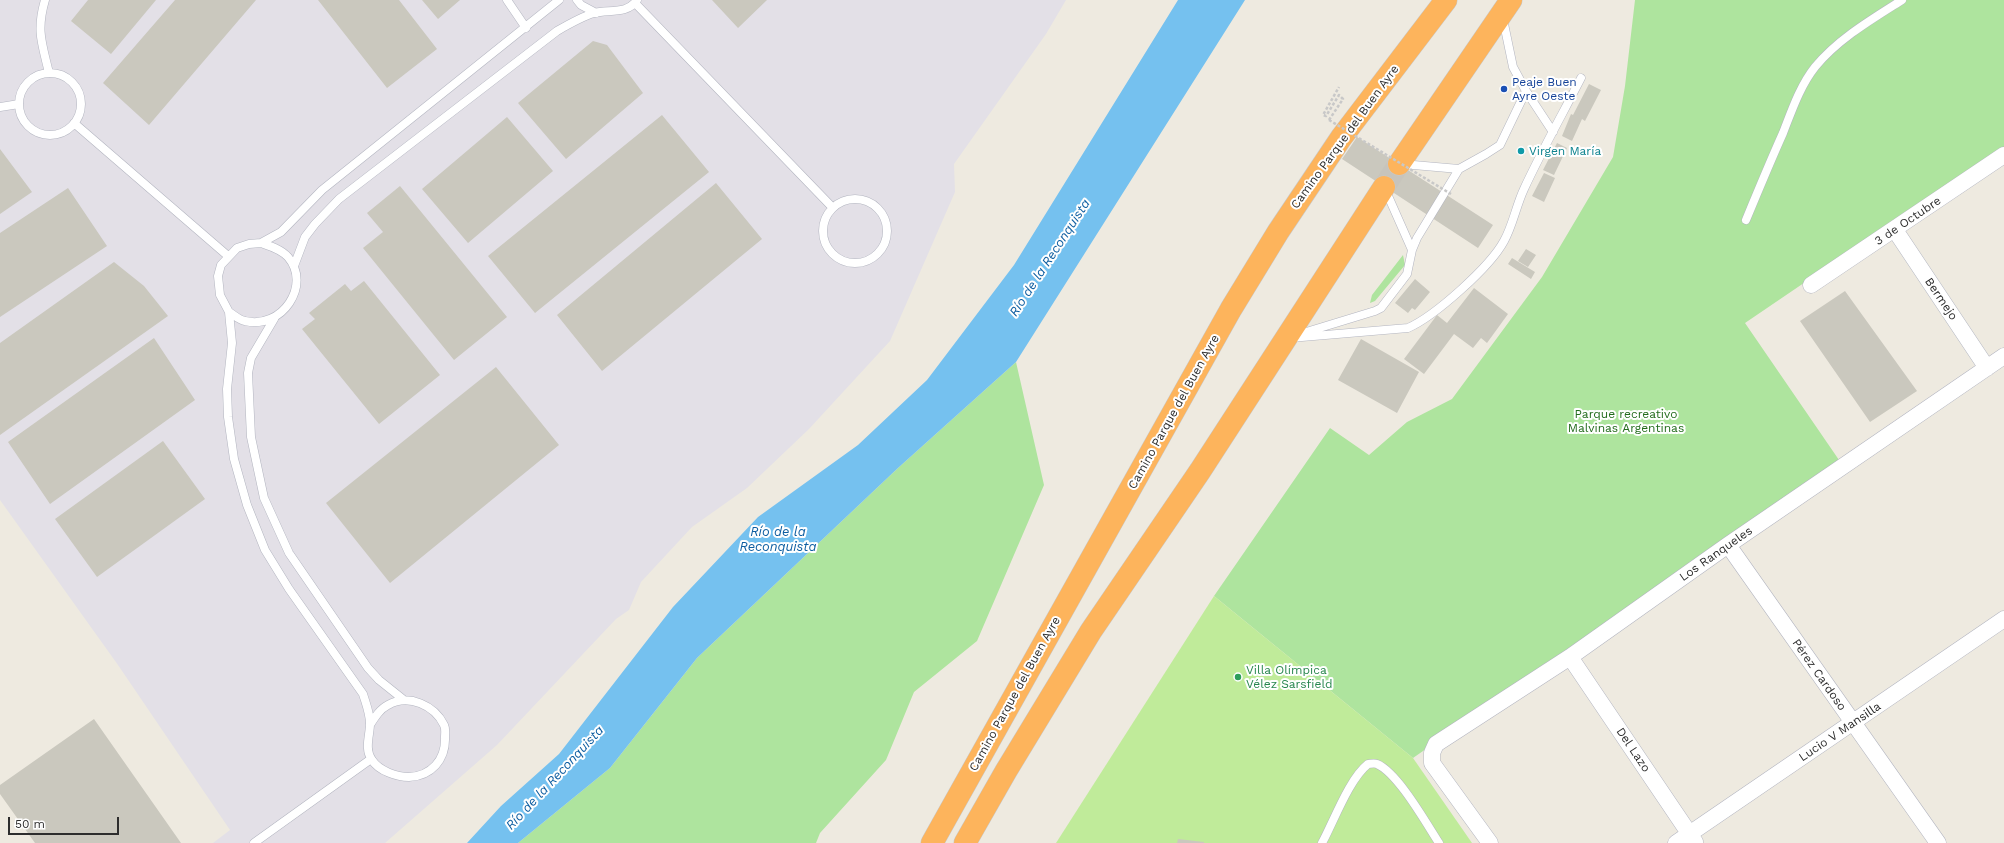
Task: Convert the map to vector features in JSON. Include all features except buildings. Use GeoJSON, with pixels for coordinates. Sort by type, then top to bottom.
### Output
{"type":"FeatureCollection","features":[{"type":"Feature","properties":{"kind":"highway","name":"Camino Parque del Buen Ayre"},"geometry":{"type":"LineString","coordinates":[[932,843],[1228,316],[1278,232],[1341,138],[1446,0]]}},
{"type":"Feature","properties":{"kind":"highway"},"geometry":{"type":"LineString","coordinates":[[1399,164],[1507,7]]}},
{"type":"Feature","properties":{"kind":"highway"},"geometry":{"type":"LineString","coordinates":[[965,843],[1006,771],[1091,631],[1200,471],[1384,187]]}},
{"type":"Feature","properties":{"kind":"street","name":"3 de Octubre"},"geometry":{"type":"LineString","coordinates":[[1811,285],[1895,230],[2004,155]]}},
{"type":"Feature","properties":{"kind":"street","name":"Bermejo"},"geometry":{"type":"LineString","coordinates":[[1895,230],[1987,368]]}},
{"type":"Feature","properties":{"kind":"street","name":"Los Ranqueles"},"geometry":{"type":"LineString","coordinates":[[1490,843],[1432,764],[1432,753],[1436,744],[1570,657],[1728,545],[1987,368],[2004,358]]}},
{"type":"Feature","properties":{"kind":"street","name":"Pérez Cardoso"},"geometry":{"type":"LineString","coordinates":[[1728,545],[1938,843]]}},
{"type":"Feature","properties":{"kind":"street","name":"Lucio V Mansilla"},"geometry":{"type":"LineString","coordinates":[[1676,843],[1693,839],[1853,724],[2004,619]]}},
{"type":"Feature","properties":{"kind":"street","name":"Del Lazo"},"geometry":{"type":"LineString","coordinates":[[1570,657],[1693,839]]}},
{"type":"Feature","properties":{"kind":"lane"},"geometry":{"type":"LineString","coordinates":[[45,0],[40,18],[39,30],[49,73]]}},
{"type":"Feature","properties":{"kind":"lane"},"geometry":{"type":"LineString","coordinates":[[506,0],[526,28]]}},
{"type":"Feature","properties":{"kind":"lane"},"geometry":{"type":"LineString","coordinates":[[370,725],[379,712],[388,704],[404,700],[420,703],[436,713],[445,727],[446,742],[441,759],[431,771],[418,776],[402,777],[384,770],[371,759],[367,741],[370,725],[368,709],[362,694],[289,589],[265,550],[247,505],[234,460],[228,417],[228,389],[232,343],[229,312],[220,295],[218,276],[221,265],[228,256],[238,248],[261,242],[281,232],[322,190],[526,28],[559,0]]}},
{"type":"Feature","properties":{"kind":"lane"},"geometry":{"type":"LineString","coordinates":[[577,0],[581,5],[596,13]]}},
{"type":"Feature","properties":{"kind":"lane"},"geometry":{"type":"LineString","coordinates":[[1746,220],[1793,106],[1804,83],[1816,66],[1834,47],[1902,0]]}},
{"type":"Feature","properties":{"kind":"lane"},"geometry":{"type":"LineString","coordinates":[[294,266],[305,237],[315,224],[339,199],[557,31],[574,21],[596,13],[625,9],[636,1],[832,207]]}},
{"type":"Feature","properties":{"kind":"lane"},"geometry":{"type":"LineString","coordinates":[[1507,7],[1513,67],[1526,91],[1553,132]]}},
{"type":"Feature","properties":{"kind":"lane"},"geometry":{"type":"LineString","coordinates":[[49,73],[59,74],[68,79],[75,86],[80,95],[81,105],[79,115],[74,123],[66,130],[57,134],[47,135],[37,132],[28,126],[22,118],[19,104],[23,88],[30,80],[39,75],[49,73]]}},
{"type":"Feature","properties":{"kind":"lane"},"geometry":{"type":"LineString","coordinates":[[1285,338],[1408,328],[1421,322],[1471,280],[1490,260],[1505,240],[1523,191],[1581,78]]}},
{"type":"Feature","properties":{"kind":"lane"},"geometry":{"type":"LineString","coordinates":[[1285,338],[1381,308],[1407,274],[1412,250],[1417,238],[1460,169],[1500,145],[1526,91]]}},
{"type":"Feature","properties":{"kind":"lane"},"geometry":{"type":"LineString","coordinates":[[0,108],[19,104]]}},
{"type":"Feature","properties":{"kind":"lane"},"geometry":{"type":"LineString","coordinates":[[74,123],[228,256]]}},
{"type":"Feature","properties":{"kind":"lane"},"geometry":{"type":"LineString","coordinates":[[1399,164],[1460,169]]}},
{"type":"Feature","properties":{"kind":"lane"},"geometry":{"type":"LineString","coordinates":[[1384,187],[1412,250]]}},
{"type":"Feature","properties":{"kind":"lane"},"geometry":{"type":"LineString","coordinates":[[850,198],[870,202],[878,208],[884,216],[887,226],[885,241],[877,254],[868,260],[856,263],[845,262],[835,257],[827,248],[822,233],[825,216],[832,207],[840,201],[850,198]]}},
{"type":"Feature","properties":{"kind":"lane"},"geometry":{"type":"LineString","coordinates":[[261,242],[275,247],[287,256],[294,266],[296,278],[294,293],[289,305],[274,319],[251,358],[248,373],[251,437],[264,498],[279,533],[302,574],[368,668],[379,680],[404,700]]}},
{"type":"Feature","properties":{"kind":"lane"},"geometry":{"type":"LineString","coordinates":[[229,312],[244,321],[261,322],[274,319]]}},
{"type":"Feature","properties":{"kind":"lane"},"geometry":{"type":"LineString","coordinates":[[254,843],[371,759]]}},
{"type":"Feature","properties":{"kind":"lane"},"geometry":{"type":"LineString","coordinates":[[1322,843],[1358,774],[1368,764],[1376,764],[1389,773],[1401,786],[1439,843]]}},
{"type":"Feature","properties":{"kind":"path"},"geometry":{"type":"LineString","coordinates":[[1339,87],[1323,115],[1326,116],[1339,95],[1343,99],[1329,120],[1451,194]]}},
{"type":"Feature","properties":{"kind":"shaded area"},"geometry":{"type":"Polygon","coordinates":[[[0,0],[1066,0],[1046,34],[954,164],[955,192],[890,341],[809,429],[747,488],[692,527],[641,582],[629,610],[616,619],[497,745],[385,843],[213,843],[230,830],[118,665],[0,500],[0,0]]]}},
{"type":"Feature","properties":{"kind":"green space","name":"Parque recreativo Malvinas Argentinas"},"geometry":{"type":"Polygon","coordinates":[[[1635,0],[2004,0],[2004,147],[1745,323],[1839,460],[1413,758],[1214,596],[1330,428],[1369,455],[1407,422],[1452,399],[1542,277],[1613,157],[1625,86],[1635,0]]]}},
{"type":"Feature","properties":{"kind":"green space"},"geometry":{"type":"Polygon","coordinates":[[[1403,255],[1405,265],[1375,301],[1370,303],[1372,295],[1403,255]]]}},
{"type":"Feature","properties":{"kind":"green space"},"geometry":{"type":"Polygon","coordinates":[[[1016,362],[1044,485],[977,641],[914,692],[886,760],[820,833],[816,843],[518,843],[610,768],[697,658],[898,468],[1016,362]]]}},
{"type":"Feature","properties":{"kind":"green space","name":"Villa Olímpica Vélez Sarsfield"},"geometry":{"type":"Polygon","coordinates":[[[1214,596],[1413,758],[1472,843],[1056,843],[1214,596]]]}},
{"type":"Feature","properties":{"kind":"water","name":"Río de la Reconquista"},"geometry":{"type":"Polygon","coordinates":[[[1178,0],[1245,0],[1016,362],[898,468],[697,658],[610,768],[518,843],[467,843],[501,806],[559,754],[673,607],[758,517],[858,445],[927,380],[1014,265],[1178,0]]]}},
{"type":"Feature","properties":{"kind":"tunnel"},"geometry":{"type":"LineString","coordinates":[[1384,187],[1399,164]]}},
{"type":"Feature","properties":{"kind":"place","name":"Peaje Buen Ayre Oeste"},"geometry":{"type":"Point","coordinates":[1504,89]}},
{"type":"Feature","properties":{"kind":"place","name":"Virgen María"},"geometry":{"type":"Point","coordinates":[1521,151]}},
{"type":"Feature","properties":{"kind":"place","name":"Villa Olímpica Vélez Sarsfield"},"geometry":{"type":"Point","coordinates":[1238,677]}}]}
